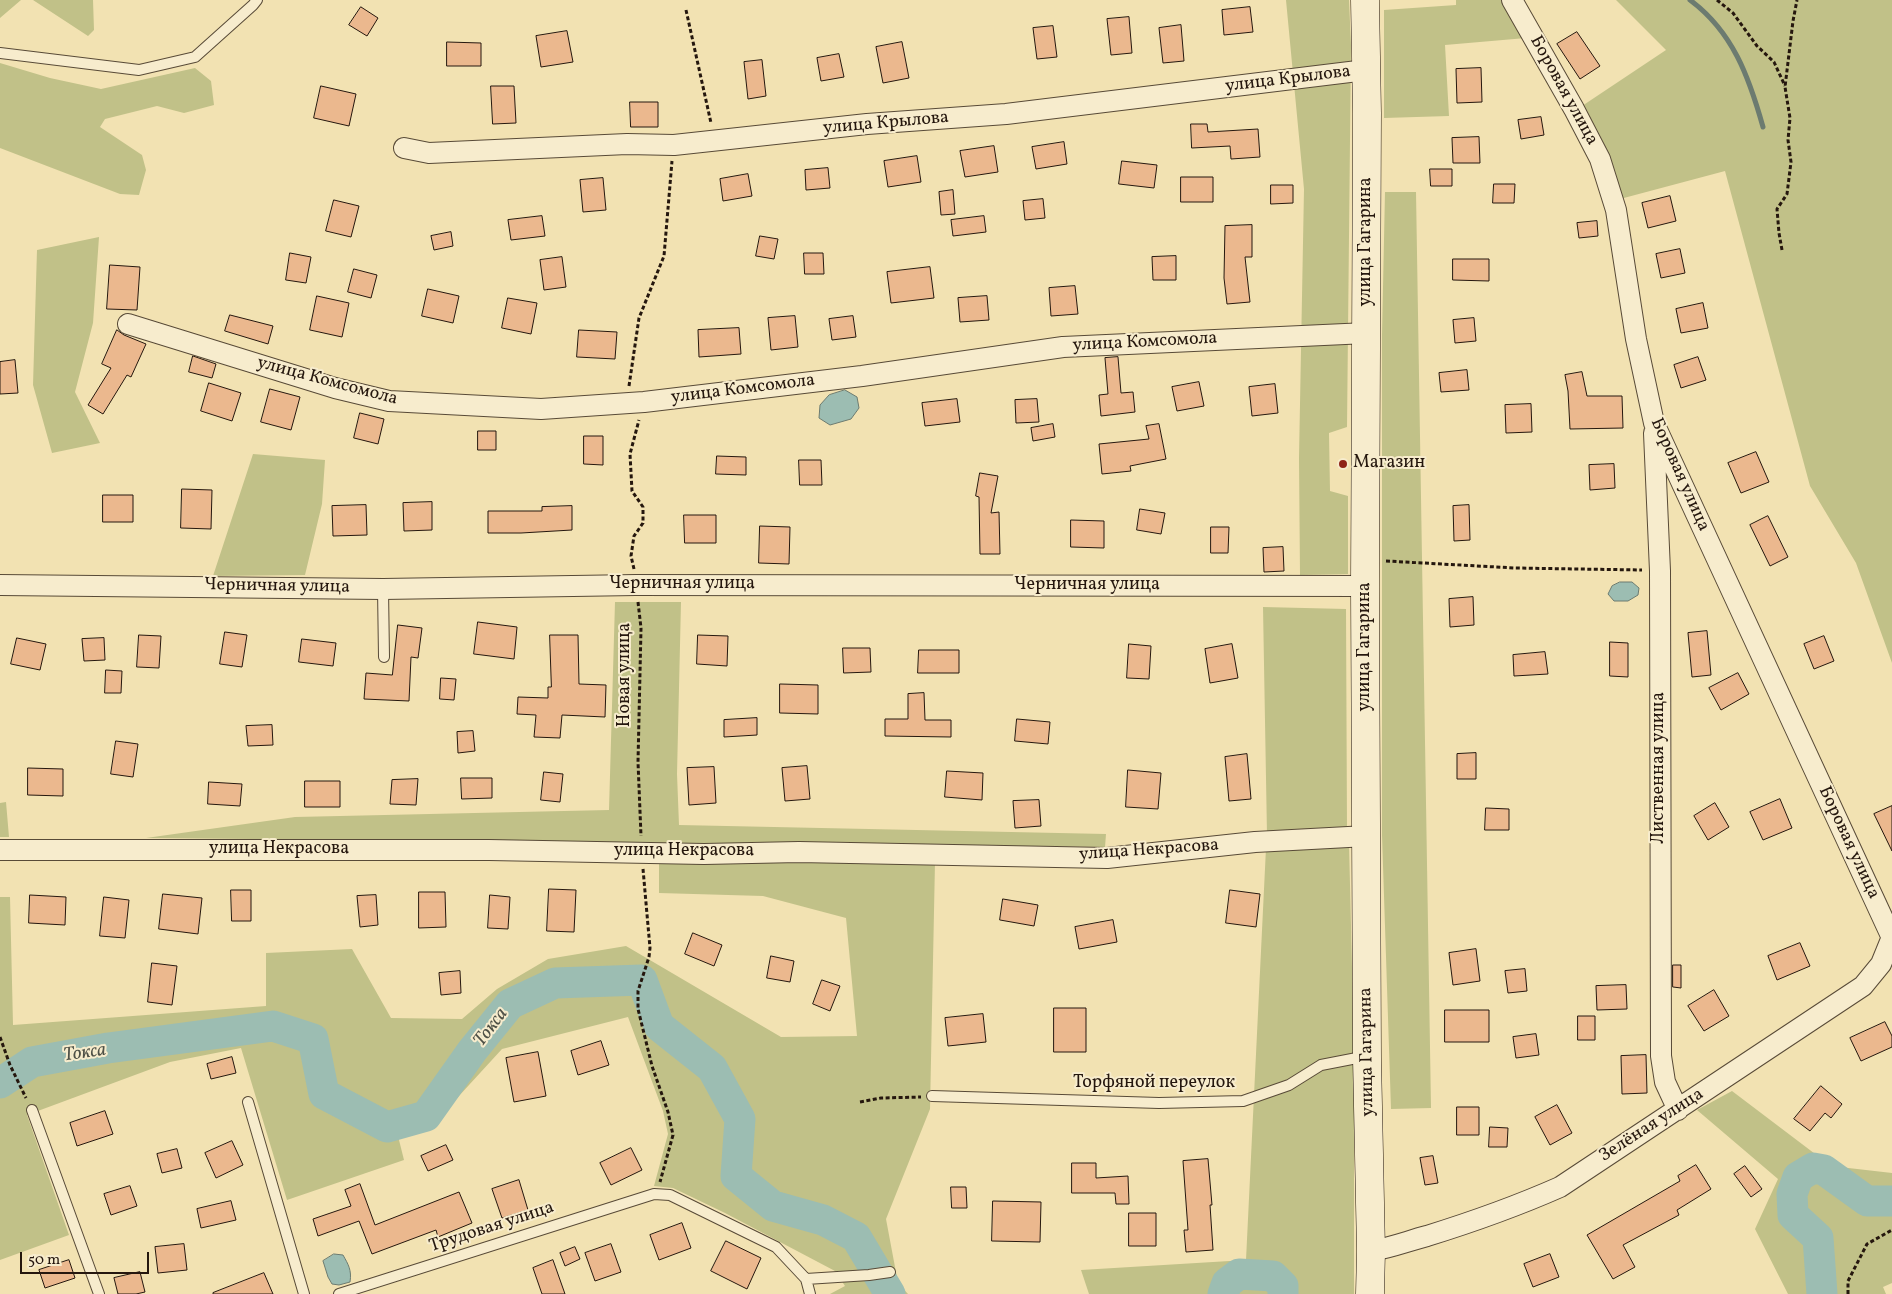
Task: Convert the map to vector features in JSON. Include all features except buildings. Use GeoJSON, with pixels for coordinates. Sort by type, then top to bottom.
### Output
{"type":"FeatureCollection","features":[{"type":"Feature","properties":{"kind":"main road","name":"улица Гагарина"},"geometry":{"type":"LineString","coordinates":[[1365,0],[1367,333],[1365,586],[1370,1294]]}},
{"type":"Feature","properties":{"kind":"street","name":"Боровая улица"},"geometry":{"type":"LineString","coordinates":[[1512,0],[1600,159],[1616,210],[1636,339],[1654,423],[1892,938]]}},
{"type":"Feature","properties":{"kind":"street","name":"улица Крылова"},"geometry":{"type":"LineString","coordinates":[[404,148],[429,153],[626,144],[674,145],[867,124],[1006,114],[1366,70]]}},
{"type":"Feature","properties":{"kind":"street","name":"улица Комсомола"},"geometry":{"type":"LineString","coordinates":[[128,324],[334,388],[389,401],[541,409],[635,403],[862,376],[1063,347],[1367,333]]}},
{"type":"Feature","properties":{"kind":"street","name":"Лиственная улица"},"geometry":{"type":"LineString","coordinates":[[1654,423],[1660,571],[1661,1056],[1664,1082],[1678,1110]]}},
{"type":"Feature","properties":{"kind":"street","name":"Черничная улица"},"geometry":{"type":"LineString","coordinates":[[0,585],[383,588],[636,585],[1365,586]]}},
{"type":"Feature","properties":{"kind":"street","name":"улица Некрасова"},"geometry":{"type":"LineString","coordinates":[[0,850],[799,852],[1107,858],[1255,842],[1367,836]]}},
{"type":"Feature","properties":{"kind":"street","name":"Зелёная улица"},"geometry":{"type":"LineString","coordinates":[[1371,1251],[1384,1249],[1449,1229],[1560,1187],[1863,986],[1881,964],[1892,938]]}},
{"type":"Feature","properties":{"kind":"lane"},"geometry":{"type":"LineString","coordinates":[[0,53],[139,70],[195,57],[254,6],[257,0]]}},
{"type":"Feature","properties":{"kind":"lane"},"geometry":{"type":"LineString","coordinates":[[383,588],[384,657]]}},
{"type":"Feature","properties":{"kind":"lane","name":"Торфяной переулок"},"geometry":{"type":"LineString","coordinates":[[932,1096],[1159,1103],[1243,1101],[1289,1085],[1321,1065],[1357,1058],[1367,1058]]}},
{"type":"Feature","properties":{"kind":"lane"},"geometry":{"type":"LineString","coordinates":[[248,1102],[304,1294]]}},
{"type":"Feature","properties":{"kind":"lane"},"geometry":{"type":"LineString","coordinates":[[32,1110],[99,1294]]}},
{"type":"Feature","properties":{"kind":"lane"},"geometry":{"type":"LineString","coordinates":[[654,1194],[670,1195],[776,1247],[806,1279],[810,1294]]}},
{"type":"Feature","properties":{"kind":"lane","name":"Трудовая улица"},"geometry":{"type":"LineString","coordinates":[[339,1294],[654,1194]]}},
{"type":"Feature","properties":{"kind":"lane"},"geometry":{"type":"LineString","coordinates":[[806,1279],[890,1272]]}},
{"type":"Feature","properties":{"kind":"path"},"geometry":{"type":"LineString","coordinates":[[1717,0],[1733,13],[1757,46],[1774,62],[1785,87],[1790,118],[1788,140],[1791,162],[1787,194],[1777,209],[1782,250]]}},
{"type":"Feature","properties":{"kind":"path"},"geometry":{"type":"LineString","coordinates":[[1785,87],[1797,0]]}},
{"type":"Feature","properties":{"kind":"path"},"geometry":{"type":"LineString","coordinates":[[686,10],[715,140]]}},
{"type":"Feature","properties":{"kind":"path","name":"Новая улица"},"geometry":{"type":"LineString","coordinates":[[654,1194],[663,1176],[672,1135],[668,1112],[652,1066],[638,1009],[638,991],[649,957],[638,762],[641,628],[631,556],[634,536],[643,523],[643,507],[632,491],[630,454],[635,403],[639,318],[664,256],[674,145]]}},
{"type":"Feature","properties":{"kind":"path"},"geometry":{"type":"LineString","coordinates":[[1366,560],[1515,568],[1660,571]]}},
{"type":"Feature","properties":{"kind":"path"},"geometry":{"type":"LineString","coordinates":[[0,1037],[10,1065],[32,1110]]}},
{"type":"Feature","properties":{"kind":"path"},"geometry":{"type":"LineString","coordinates":[[860,1102],[881,1098],[932,1096]]}},
{"type":"Feature","properties":{"kind":"path"},"geometry":{"type":"LineString","coordinates":[[1848,1294],[1848,1281],[1866,1244],[1892,1230]]}},
{"type":"Feature","properties":{"kind":"green space"},"geometry":{"type":"Polygon","coordinates":[[[0,0],[21,0],[0,18],[0,0]]]}},
{"type":"Feature","properties":{"kind":"green space"},"geometry":{"type":"Polygon","coordinates":[[[33,0],[93,0],[94,30],[88,36],[33,0]]]}},
{"type":"Feature","properties":{"kind":"green space"},"geometry":{"type":"Polygon","coordinates":[[[1286,0],[1349,0],[1351,45],[1347,427],[1329,433],[1330,491],[1348,496],[1348,574],[1300,575],[1299,458],[1304,189],[1286,0]]]}},
{"type":"Feature","properties":{"kind":"green space"},"geometry":{"type":"Polygon","coordinates":[[[1456,0],[1504,0],[1526,38],[1445,45],[1449,116],[1384,118],[1384,10],[1456,5],[1456,0]]]}},
{"type":"Feature","properties":{"kind":"green space"},"geometry":{"type":"Polygon","coordinates":[[[1616,0],[1892,0],[1892,663],[1856,563],[1810,486],[1725,171],[1620,199],[1582,106],[1666,50],[1616,0]]]}},
{"type":"Feature","properties":{"kind":"green space"},"geometry":{"type":"Polygon","coordinates":[[[0,63],[50,78],[101,89],[195,68],[211,81],[214,105],[184,113],[157,106],[105,119],[100,127],[142,155],[146,170],[139,195],[120,194],[0,148],[0,63]]]}},
{"type":"Feature","properties":{"kind":"green space"},"geometry":{"type":"Polygon","coordinates":[[[1385,192],[1416,192],[1431,1108],[1391,1109],[1382,835],[1382,335],[1385,192]]]}},
{"type":"Feature","properties":{"kind":"green space"},"geometry":{"type":"Polygon","coordinates":[[[99,237],[93,323],[75,392],[100,443],[52,453],[33,385],[37,250],[99,237]]]}},
{"type":"Feature","properties":{"kind":"green space"},"geometry":{"type":"Polygon","coordinates":[[[253,454],[325,460],[322,504],[305,575],[213,576],[253,454]]]}},
{"type":"Feature","properties":{"kind":"green space"},"geometry":{"type":"Polygon","coordinates":[[[615,602],[681,602],[677,774],[679,825],[1106,834],[1105,847],[146,838],[295,817],[609,810],[615,602]]]}},
{"type":"Feature","properties":{"kind":"green space"},"geometry":{"type":"Polygon","coordinates":[[[1263,607],[1346,609],[1347,830],[1267,835],[1263,607]]]}},
{"type":"Feature","properties":{"kind":"green space"},"geometry":{"type":"Polygon","coordinates":[[[6,802],[9,837],[0,837],[0,803],[6,802]]]}},
{"type":"Feature","properties":{"kind":"green space"},"geometry":{"type":"Polygon","coordinates":[[[1349,843],[1354,1050],[1354,1294],[1089,1294],[1081,1270],[1246,1260],[1266,848],[1349,843]]]}},
{"type":"Feature","properties":{"kind":"green space"},"geometry":{"type":"Polygon","coordinates":[[[659,861],[935,862],[930,1109],[886,1219],[898,1283],[908,1294],[830,1294],[845,1286],[835,1271],[673,1188],[654,1186],[668,1134],[663,1111],[628,1017],[502,1049],[436,1121],[398,1136],[404,1160],[287,1200],[241,1048],[170,1062],[27,1115],[69,1235],[0,1260],[0,897],[10,897],[13,1025],[266,1006],[266,953],[352,949],[391,1018],[462,1019],[497,989],[548,959],[626,946],[781,1037],[857,1036],[846,918],[763,896],[659,893],[659,861]]]}},
{"type":"Feature","properties":{"kind":"green space"},"geometry":{"type":"Polygon","coordinates":[[[1732,1091],[1831,1166],[1892,1173],[1892,1283],[1883,1287],[1886,1294],[1788,1294],[1755,1229],[1778,1179],[1697,1110],[1732,1091]]]}},
{"type":"Feature","properties":{"kind":"water"},"geometry":{"type":"Polygon","coordinates":[[[845,390],[857,397],[859,408],[851,419],[830,425],[819,418],[820,405],[829,395],[845,390]]]}},
{"type":"Feature","properties":{"kind":"water"},"geometry":{"type":"Polygon","coordinates":[[[1620,582],[1632,582],[1639,588],[1638,595],[1628,601],[1614,601],[1608,594],[1612,586],[1620,582]]]}},
{"type":"Feature","properties":{"kind":"water"},"geometry":{"type":"Polygon","coordinates":[[[334,1254],[343,1255],[350,1271],[350,1282],[339,1285],[332,1284],[328,1277],[323,1261],[334,1254]]]}},
{"type":"Feature","properties":{"kind":"waterway"},"geometry":{"type":"LineString","coordinates":[[1690,0],[1718,26],[1728,41],[1745,73],[1763,127]]}},
{"type":"Feature","properties":{"kind":"waterway","name":"Токса"},"geometry":{"type":"LineString","coordinates":[[0,1083],[32,1062],[108,1048],[273,1026],[313,1039],[324,1094],[387,1127],[426,1116],[472,1051],[510,1004],[555,983],[642,980],[659,1026],[712,1068],[740,1119],[736,1176],[773,1206],[823,1220],[856,1237],[890,1294]]}},
{"type":"Feature","properties":{"kind":"waterway"},"geometry":{"type":"LineString","coordinates":[[1822,1294],[1818,1238],[1793,1215],[1792,1194],[1798,1177],[1813,1168],[1824,1170],[1867,1201],[1892,1201]]}},
{"type":"Feature","properties":{"kind":"waterway","name":"Токса"},"geometry":{"type":"LineString","coordinates":[[1223,1294],[1227,1283],[1239,1274],[1273,1276],[1283,1286],[1283,1294]]}},
{"type":"Feature","properties":{"kind":"place","name":"Магазин"},"geometry":{"type":"Point","coordinates":[1343,464]}}]}
